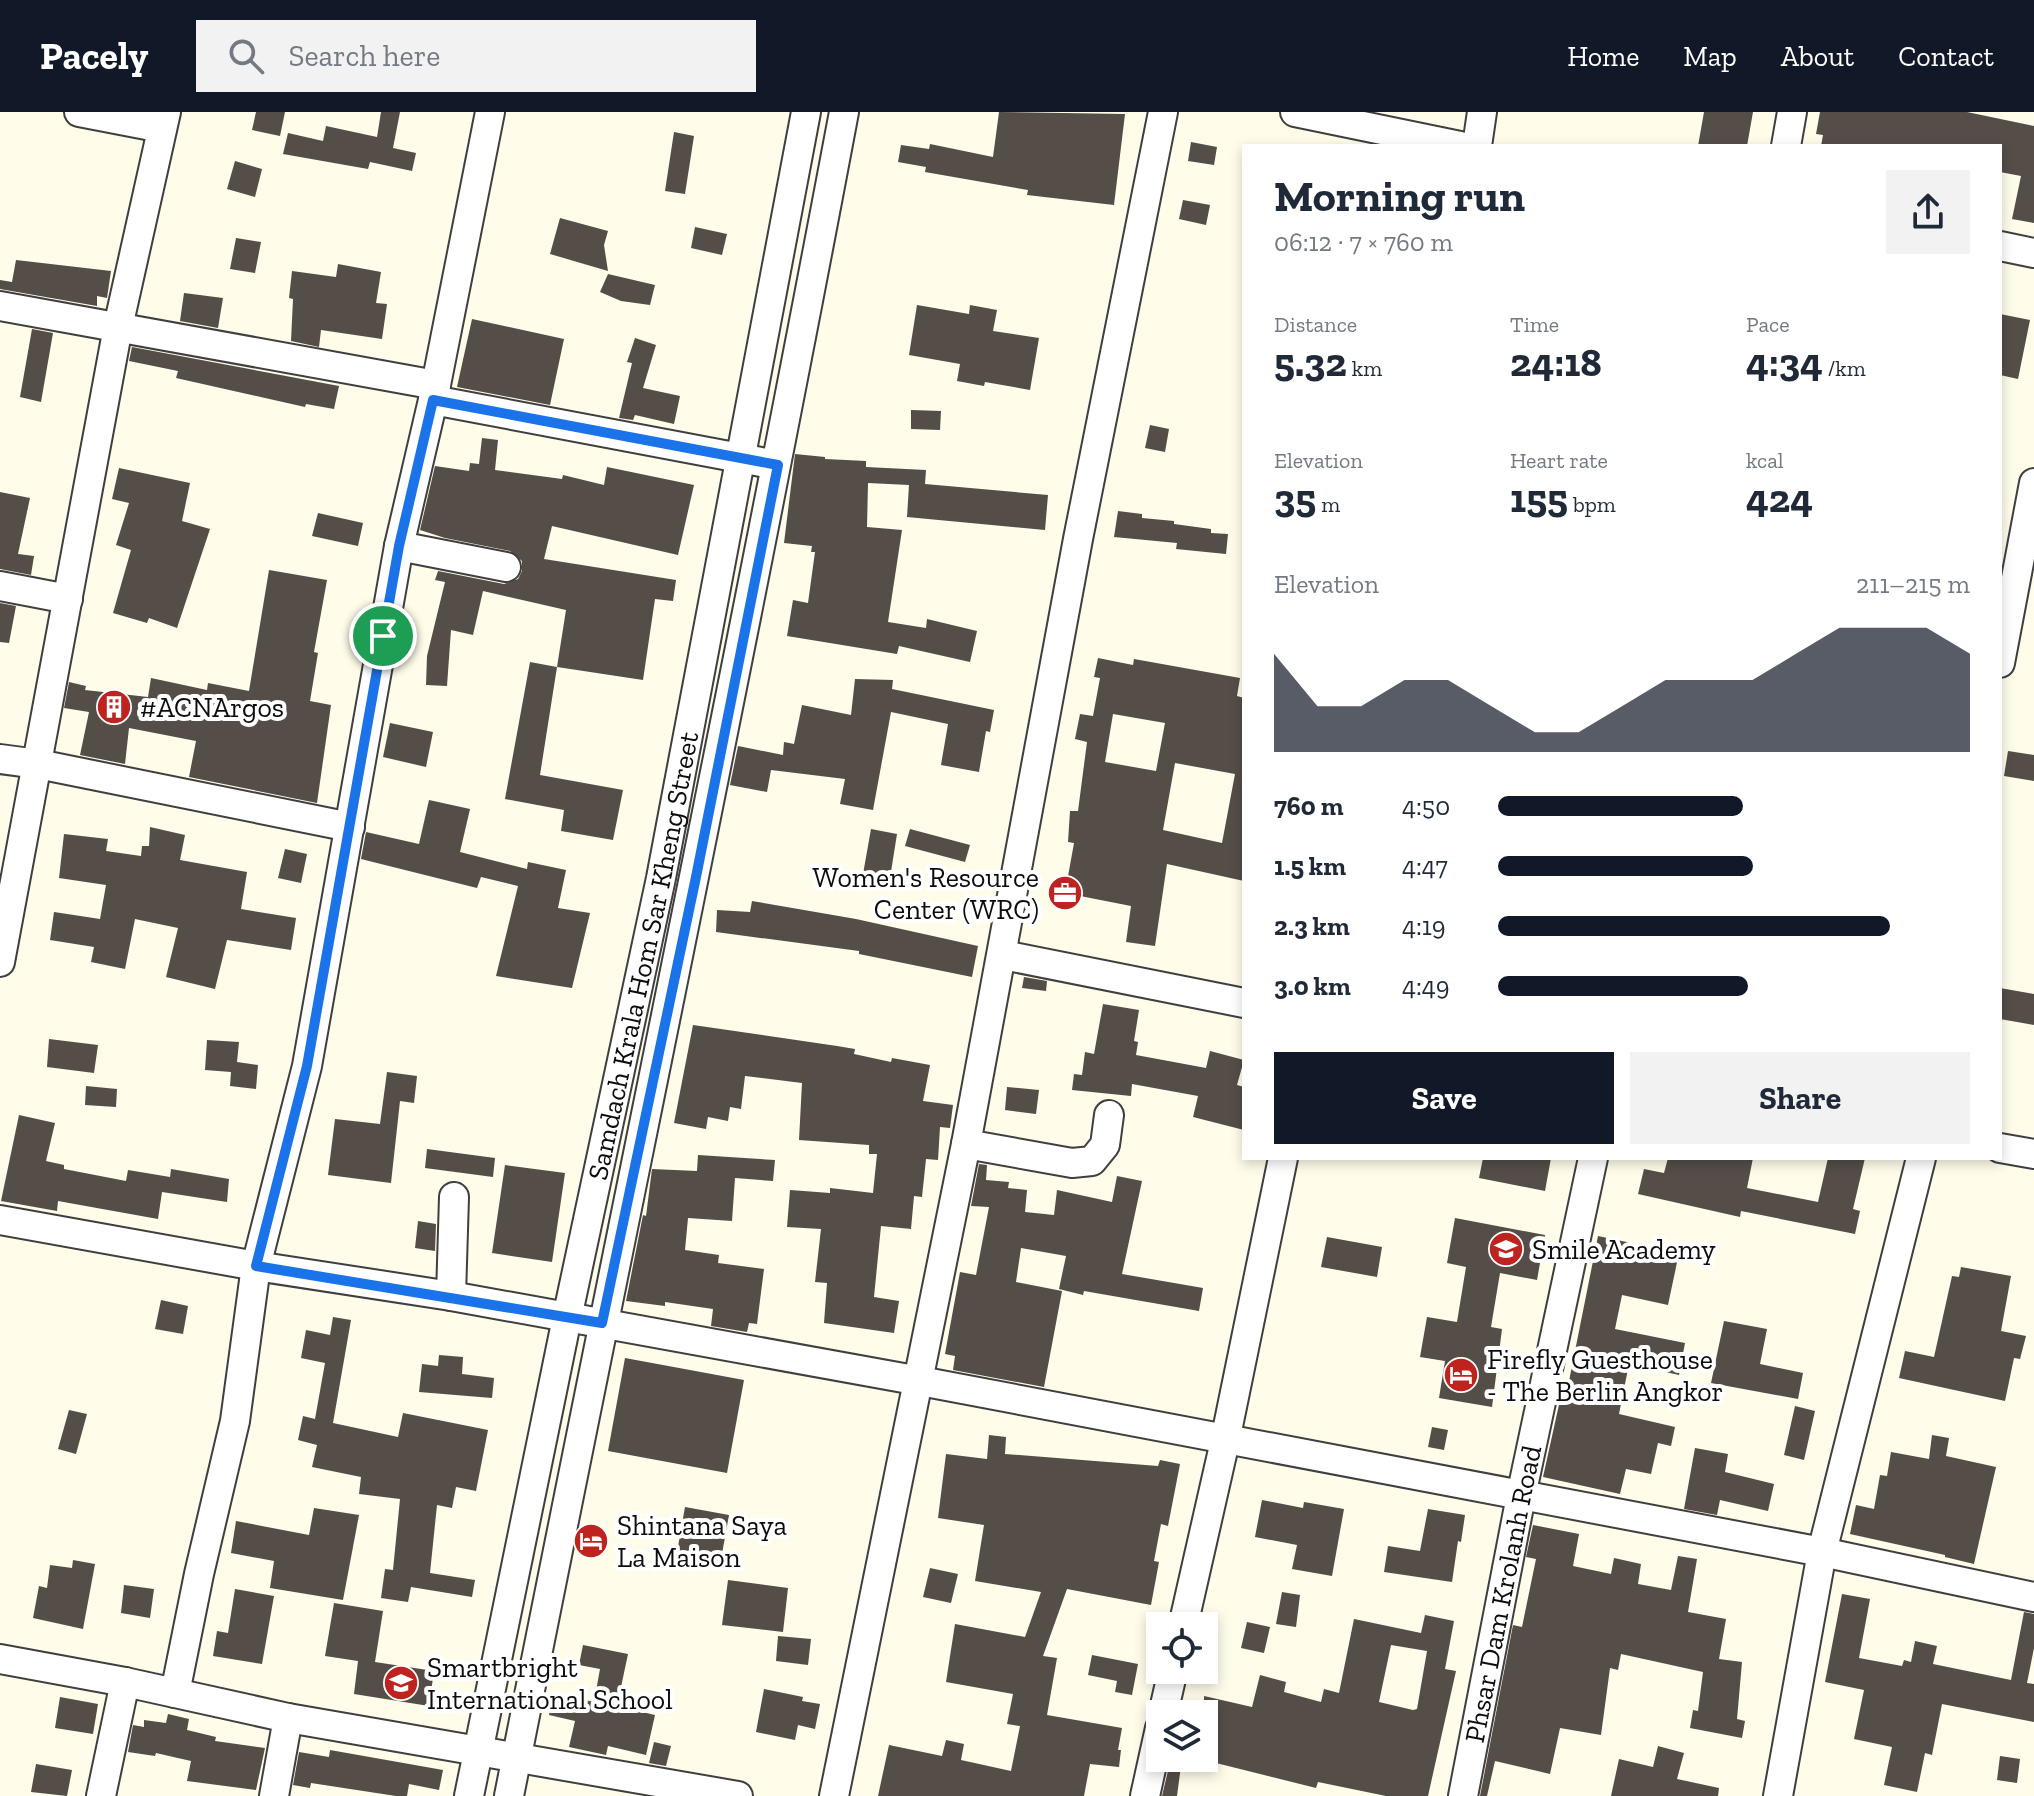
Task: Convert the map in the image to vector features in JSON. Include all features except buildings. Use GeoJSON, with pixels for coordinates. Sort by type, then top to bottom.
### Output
{"type":"FeatureCollection","features":[{"type":"Feature","properties":{"kind":"street"},"geometry":{"type":"LineString","coordinates":[[175,1693],[235,1421],[256,1266],[307,1066],[399,546],[434,392],[490,112]]}},
{"type":"Feature","properties":{"kind":"street","name":"Samdach Krala Hom Sar Kheng Street"},"geometry":{"type":"LineString","coordinates":[[469,1796],[661,878],[806,112]]}},
{"type":"Feature","properties":{"kind":"street","name":"Samdach Krala Hom Sar Kheng Street"},"geometry":{"type":"LineString","coordinates":[[509,1796],[602,1323],[696,877],[778,465],[844,112]]}},
{"type":"Feature","properties":{"kind":"street"},"geometry":{"type":"LineString","coordinates":[[834,1796],[920,1381],[1003,955],[1078,539],[1163,112]]}},
{"type":"Feature","properties":{"kind":"street"},"geometry":{"type":"LineString","coordinates":[[1295,112],[1450,144]]}},
{"type":"Feature","properties":{"kind":"street"},"geometry":{"type":"LineString","coordinates":[[1477,144],[1482,112]]}},
{"type":"Feature","properties":{"kind":"street"},"geometry":{"type":"LineString","coordinates":[[1786,144],[1792,112]]}},
{"type":"Feature","properties":{"kind":"street"},"geometry":{"type":"LineString","coordinates":[[0,962],[118,327],[164,120],[92,113]]}},
{"type":"Feature","properties":{"kind":"street"},"geometry":{"type":"LineString","coordinates":[[2002,246],[2034,253]]}},
{"type":"Feature","properties":{"kind":"street"},"geometry":{"type":"LineString","coordinates":[[0,306],[118,327],[778,465]]}},
{"type":"Feature","properties":{"kind":"street"},"geometry":{"type":"LineString","coordinates":[[2002,652],[2034,483]]}},
{"type":"Feature","properties":{"kind":"street"},"geometry":{"type":"LineString","coordinates":[[399,546],[506,567]]}},
{"type":"Feature","properties":{"kind":"street"},"geometry":{"type":"LineString","coordinates":[[0,586],[68,599]]}},
{"type":"Feature","properties":{"kind":"street"},"geometry":{"type":"LineString","coordinates":[[0,759],[350,827]]}},
{"type":"Feature","properties":{"kind":"street"},"geometry":{"type":"LineString","coordinates":[[1003,955],[1242,1003]]}},
{"type":"Feature","properties":{"kind":"street"},"geometry":{"type":"LineString","coordinates":[[966,1144],[1072,1163],[1092,1161],[1105,1145],[1109,1115]]}},
{"type":"Feature","properties":{"kind":"street"},"geometry":{"type":"LineString","coordinates":[[2002,1148],[2034,1154]]}},
{"type":"Feature","properties":{"kind":"street"},"geometry":{"type":"LineString","coordinates":[[1186,1612],[1283,1160]]}},
{"type":"Feature","properties":{"kind":"street","name":"Phsar Dam Krolanh Road"},"geometry":{"type":"LineString","coordinates":[[1463,1796],[1521,1496],[1593,1160]]}},
{"type":"Feature","properties":{"kind":"street"},"geometry":{"type":"LineString","coordinates":[[1778,1796],[1822,1552],[1920,1160]]}},
{"type":"Feature","properties":{"kind":"street"},"geometry":{"type":"LineString","coordinates":[[451,1296],[454,1197]]}},
{"type":"Feature","properties":{"kind":"street"},"geometry":{"type":"LineString","coordinates":[[0,1220],[256,1266],[451,1296],[920,1381],[1822,1552],[2034,1597]]}},
{"type":"Feature","properties":{"kind":"street"},"geometry":{"type":"LineString","coordinates":[[0,1659],[125,1682],[288,1718],[478,1749],[719,1794]]}},
{"type":"Feature","properties":{"kind":"street"},"geometry":{"type":"LineString","coordinates":[[101,1796],[125,1682]]}},
{"type":"Feature","properties":{"kind":"street"},"geometry":{"type":"LineString","coordinates":[[274,1796],[288,1718]]}},
{"type":"Feature","properties":{"kind":"street"},"geometry":{"type":"LineString","coordinates":[[1145,1796],[1150,1772]]}},
{"type":"Feature","properties":{"kind":"place","name":"#ACNArgos"},"geometry":{"type":"Point","coordinates":[114,707]}},
{"type":"Feature","properties":{"kind":"place","name":"Women's Resource Center (WRC)"},"geometry":{"type":"Point","coordinates":[1065,893]}},
{"type":"Feature","properties":{"kind":"place","name":"Smile Academy"},"geometry":{"type":"Point","coordinates":[1506,1249]}},
{"type":"Feature","properties":{"kind":"place","name":"Firefly Guesthouse - The Berlin Angkor"},"geometry":{"type":"Point","coordinates":[1461,1375]}},
{"type":"Feature","properties":{"kind":"place","name":"Shintana Saya La Maison"},"geometry":{"type":"Point","coordinates":[591,1541]}},
{"type":"Feature","properties":{"kind":"place","name":"Smartbright International School"},"geometry":{"type":"Point","coordinates":[401,1683]}},
{"type":"Feature","properties":{"kind":"route"},"geometry":{"type":"LineString","coordinates":[[433,400],[778,465],[696,877],[602,1323],[256,1266],[307,1066],[383,636],[399,546],[433,400]]}}]}
